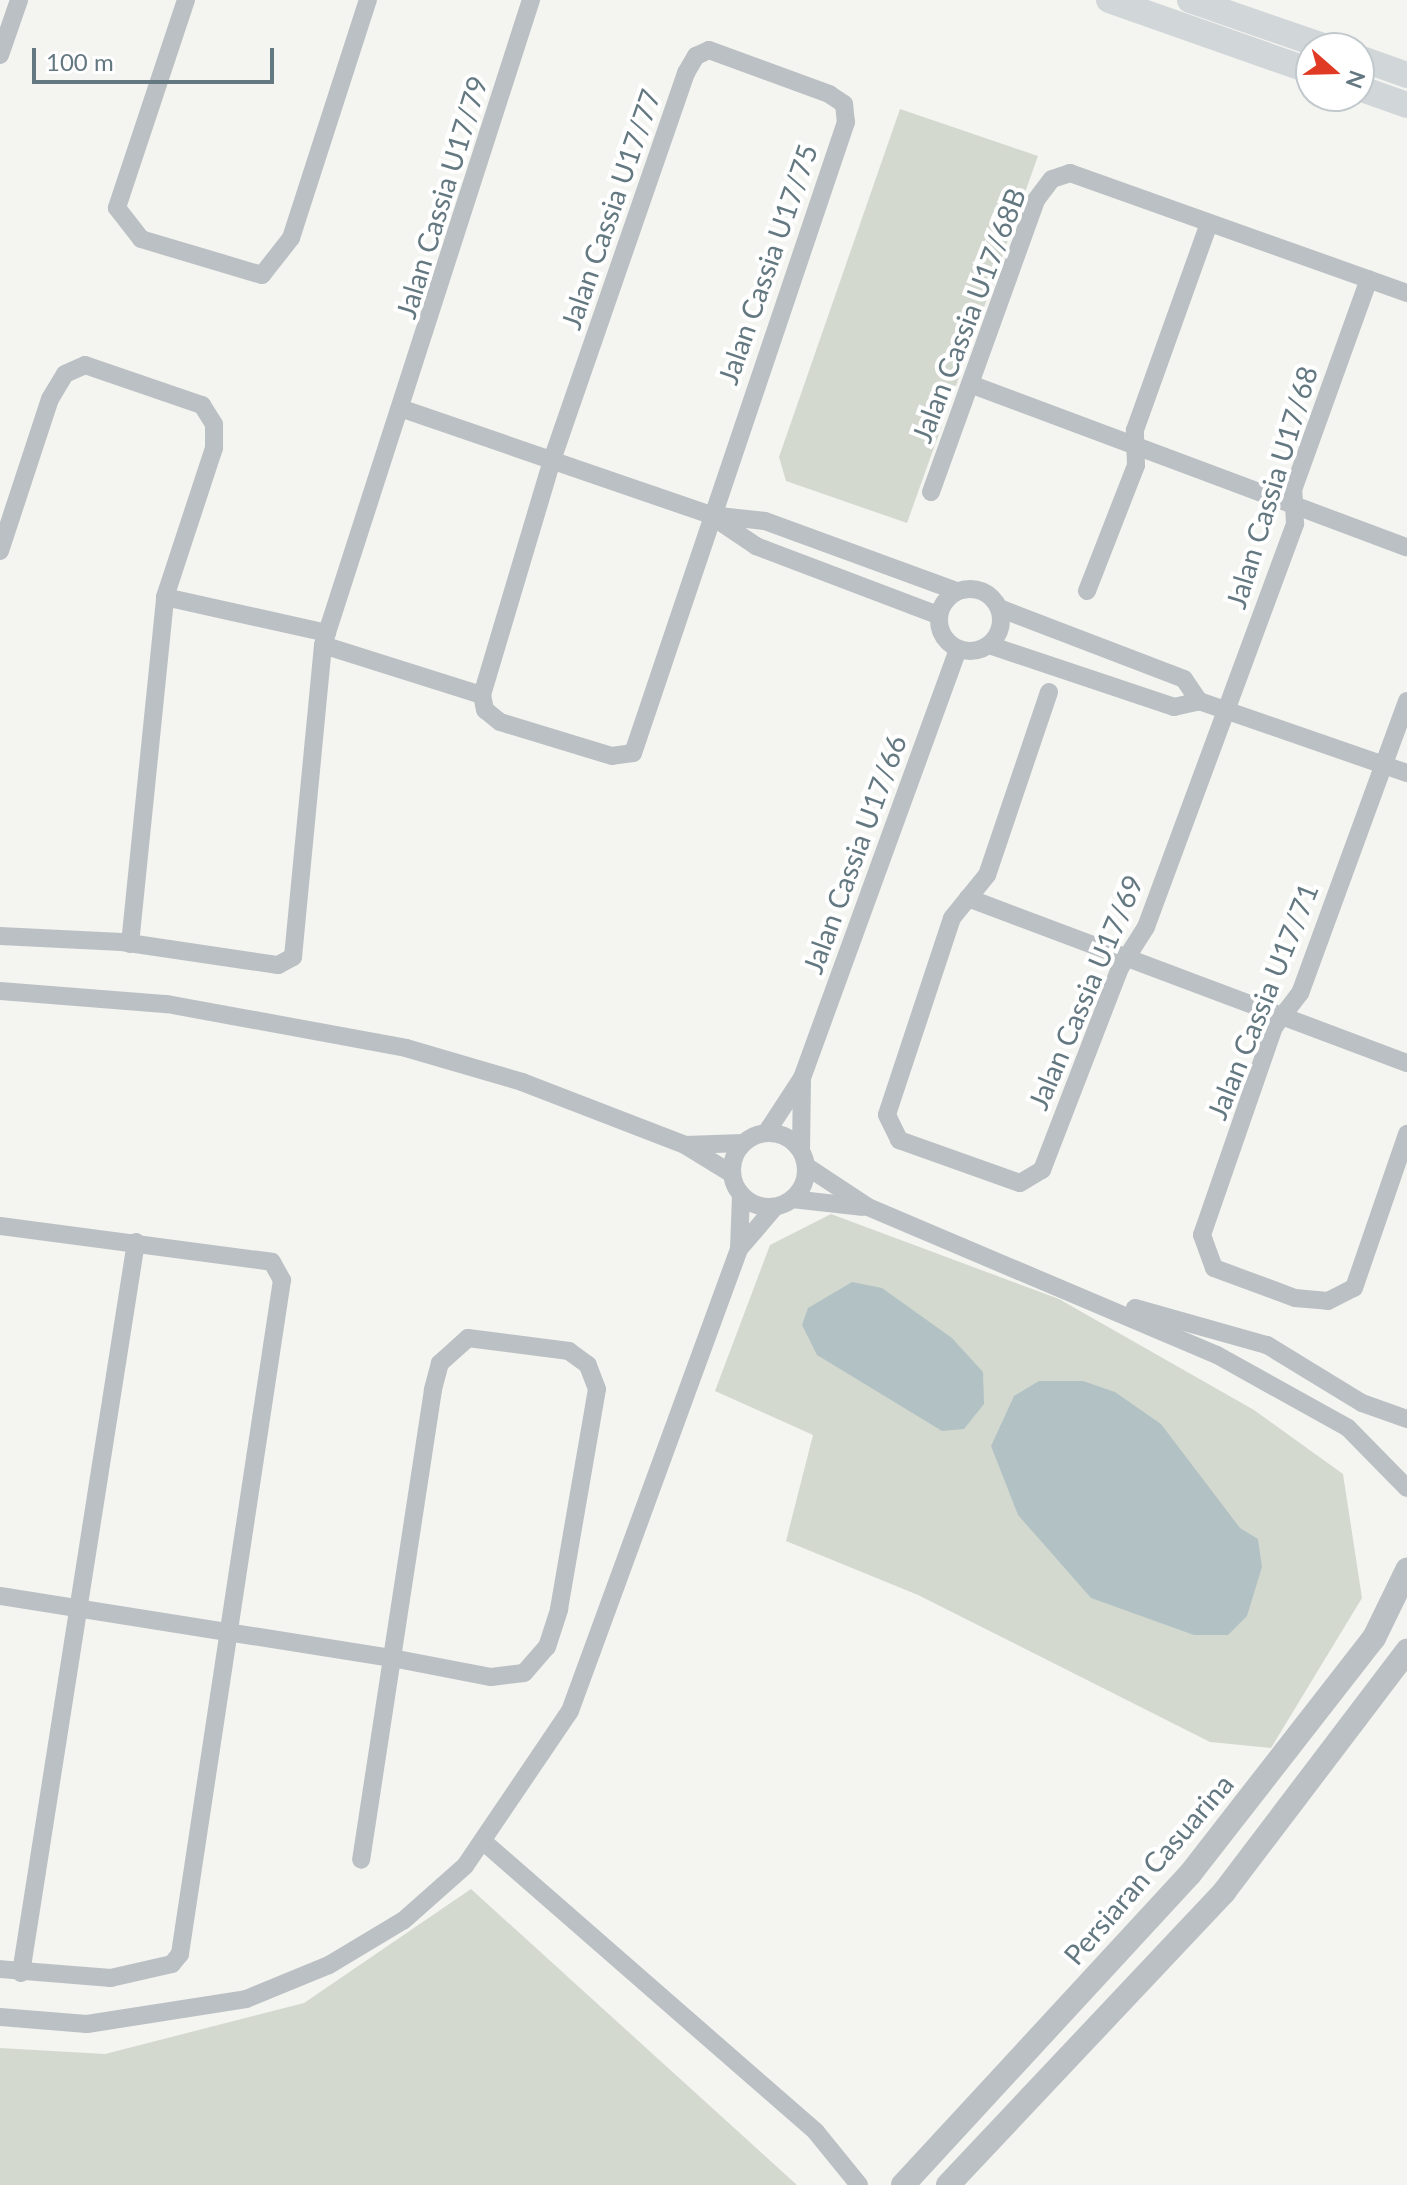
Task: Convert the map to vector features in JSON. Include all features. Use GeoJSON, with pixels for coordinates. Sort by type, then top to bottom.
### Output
{"type":"FeatureCollection","features":[{"type":"Feature","properties":{"kind":"main road"},"geometry":{"type":"LineString","coordinates":[[1109,0],[1295,65]]}},
{"type":"Feature","properties":{"kind":"main road"},"geometry":{"type":"LineString","coordinates":[[1190,0],[1295,36]]}},
{"type":"Feature","properties":{"kind":"main road"},"geometry":{"type":"LineString","coordinates":[[1375,64],[1407,75]]}},
{"type":"Feature","properties":{"kind":"main road"},"geometry":{"type":"LineString","coordinates":[[1375,94],[1407,105]]}},
{"type":"Feature","properties":{"kind":"street"},"geometry":{"type":"LineString","coordinates":[[0,55],[19,0]]}},
{"type":"Feature","properties":{"kind":"street"},"geometry":{"type":"LineString","coordinates":[[186,0],[117,208],[125,225],[141,239],[262,275],[291,238],[368,0]]}},
{"type":"Feature","properties":{"kind":"street","name":"Jalan Cassia U17/79"},"geometry":{"type":"LineString","coordinates":[[130,944],[278,965],[293,957],[325,639],[403,409],[532,1]]}},
{"type":"Feature","properties":{"kind":"street","name":"Jalan Cassia U17/77"},"geometry":{"type":"LineString","coordinates":[[483,703],[552,460],[696,56],[709,50],[773,73]]}},
{"type":"Feature","properties":{"kind":"street","name":"Jalan Cassia U17/75"},"geometry":{"type":"LineString","coordinates":[[710,515],[846,122],[844,104],[773,73]]}},
{"type":"Feature","properties":{"kind":"street","name":"Jalan Cassia U17/68B"},"geometry":{"type":"LineString","coordinates":[[931,492],[1036,200],[1052,179],[1070,173],[1407,293]]}},
{"type":"Feature","properties":{"kind":"street"},"geometry":{"type":"LineString","coordinates":[[1087,591],[1136,465],[1135,446],[1209,223]]}},
{"type":"Feature","properties":{"kind":"street","name":"Jalan Cassia U17/68"},"geometry":{"type":"LineString","coordinates":[[1225,711],[1295,524],[1294,504],[1369,279]]}},
{"type":"Feature","properties":{"kind":"street"},"geometry":{"type":"LineString","coordinates":[[0,551],[50,399],[65,374],[85,365],[202,405],[214,424],[214,448],[165,597],[130,944],[0,936]]}},
{"type":"Feature","properties":{"kind":"street"},"geometry":{"type":"LineString","coordinates":[[970,384],[1407,547]]}},
{"type":"Feature","properties":{"kind":"street"},"geometry":{"type":"LineString","coordinates":[[403,409],[710,515],[765,521],[956,591],[976,589],[999,608],[1184,679],[1199,701]]}},
{"type":"Feature","properties":{"kind":"street"},"geometry":{"type":"LineString","coordinates":[[710,515],[756,546],[938,615]]}},
{"type":"Feature","properties":{"kind":"street"},"geometry":{"type":"LineString","coordinates":[[165,597],[325,639],[483,703],[500,722],[624,757],[633,753],[710,515]]}},
{"type":"Feature","properties":{"kind":"street"},"geometry":{"type":"LineString","coordinates":[[956,591],[938,615],[942,636],[958,650],[989,645],[1174,707],[1199,701],[1407,773]]}},
{"type":"Feature","properties":{"kind":"street"},"geometry":{"type":"LineString","coordinates":[[989,645],[1000,628],[999,608]]}},
{"type":"Feature","properties":{"kind":"street"},"geometry":{"type":"LineString","coordinates":[[1078,673],[1089,642]]}},
{"type":"Feature","properties":{"kind":"street","name":"Jalan Cassia U17/66"},"geometry":{"type":"LineString","coordinates":[[766,1133],[802,1078],[958,650]]}},
{"type":"Feature","properties":{"kind":"street"},"geometry":{"type":"LineString","coordinates":[[1049,692],[987,875],[968,898],[1285,1013],[1407,1063]]}},
{"type":"Feature","properties":{"kind":"street","name":"Jalan Cassia U17/71"},"geometry":{"type":"LineString","coordinates":[[1407,701],[1300,993],[1285,1013],[1202,1235],[1214,1268],[1295,1298],[1328,1301],[1354,1288],[1407,1134]]}},
{"type":"Feature","properties":{"kind":"street","name":"Jalan Cassia U17/69"},"geometry":{"type":"LineString","coordinates":[[968,898],[952,918],[887,1115],[899,1140],[1020,1183],[1042,1170],[1128,956],[1146,927],[1225,711]]}},
{"type":"Feature","properties":{"kind":"street"},"geometry":{"type":"LineString","coordinates":[[0,992],[167,1004],[314,1027],[522,1082],[685,1145],[732,1174],[741,1195],[739,1249],[570,1711],[485,1843],[404,1920],[329,1965],[246,1999],[87,2024],[0,2017]]}},
{"type":"Feature","properties":{"kind":"street","name":"Jalan Cassia U17/66"},"geometry":{"type":"LineString","coordinates":[[802,1078],[803,1159]]}},
{"type":"Feature","properties":{"kind":"street"},"geometry":{"type":"LineString","coordinates":[[685,1145],[743,1143],[766,1133],[786,1137],[803,1159],[868,1207],[1097,1299],[1348,1428],[1407,1488]]}},
{"type":"Feature","properties":{"kind":"street"},"geometry":{"type":"LineString","coordinates":[[732,1174],[743,1143]]}},
{"type":"Feature","properties":{"kind":"street"},"geometry":{"type":"LineString","coordinates":[[739,1249],[784,1203],[803,1159]]}},
{"type":"Feature","properties":{"kind":"street"},"geometry":{"type":"LineString","coordinates":[[741,1195],[784,1203],[868,1207]]}},
{"type":"Feature","properties":{"kind":"street"},"geometry":{"type":"LineString","coordinates":[[0,1226],[136,1242],[281,1268],[180,1954],[172,1964],[111,1978],[0,1969]]}},
{"type":"Feature","properties":{"kind":"street"},"geometry":{"type":"LineString","coordinates":[[21,1973],[136,1242]]}},
{"type":"Feature","properties":{"kind":"street"},"geometry":{"type":"LineString","coordinates":[[1097,1299],[1267,1345],[1362,1403],[1407,1419]]}},
{"type":"Feature","properties":{"kind":"street"},"geometry":{"type":"LineString","coordinates":[[0,1596],[392,1658],[491,1677],[524,1673],[547,1647],[597,1389],[588,1365],[569,1351],[468,1338],[440,1363],[392,1658],[361,1860]]}},
{"type":"Feature","properties":{"kind":"street","name":"Persiaran Casuarina"},"geometry":{"type":"LineString","coordinates":[[903,2185],[1190,1874],[1374,1638],[1407,1570]]}},
{"type":"Feature","properties":{"kind":"street"},"geometry":{"type":"LineString","coordinates":[[948,2185],[1224,1892],[1407,1651]]}},
{"type":"Feature","properties":{"kind":"street"},"geometry":{"type":"LineString","coordinates":[[485,1843],[816,2132],[859,2185]]}},
{"type":"Feature","properties":{"kind":"shaded area"},"geometry":{"type":"Polygon","coordinates":[[[900,109],[1038,156],[907,523],[786,481],[779,457],[900,109]]]}},
{"type":"Feature","properties":{"kind":"shaded area"},"geometry":{"type":"Polygon","coordinates":[[[831,1214],[1059,1299],[1254,1410],[1343,1474],[1362,1598],[1271,1748],[1210,1742],[918,1595],[786,1541],[813,1435],[715,1391],[770,1245],[831,1214]]]}},
{"type":"Feature","properties":{"kind":"shaded area"},"geometry":{"type":"Polygon","coordinates":[[[852,1282],[882,1288],[952,1338],[983,1372],[984,1404],[964,1429],[942,1431],[817,1355],[802,1325],[808,1308],[852,1282]]]}},
{"type":"Feature","properties":{"kind":"shaded area"},"geometry":{"type":"Polygon","coordinates":[[[1039,1381],[1083,1381],[1115,1392],[1161,1424],[1240,1528],[1258,1539],[1262,1567],[1247,1616],[1228,1635],[1194,1635],[1091,1598],[1018,1515],[991,1446],[1014,1396],[1039,1381]]]}},
{"type":"Feature","properties":{"kind":"shaded area"},"geometry":{"type":"Polygon","coordinates":[[[471,1889],[797,2185],[0,2185],[0,2048],[105,2054],[304,2003],[471,1889]]]}}]}
